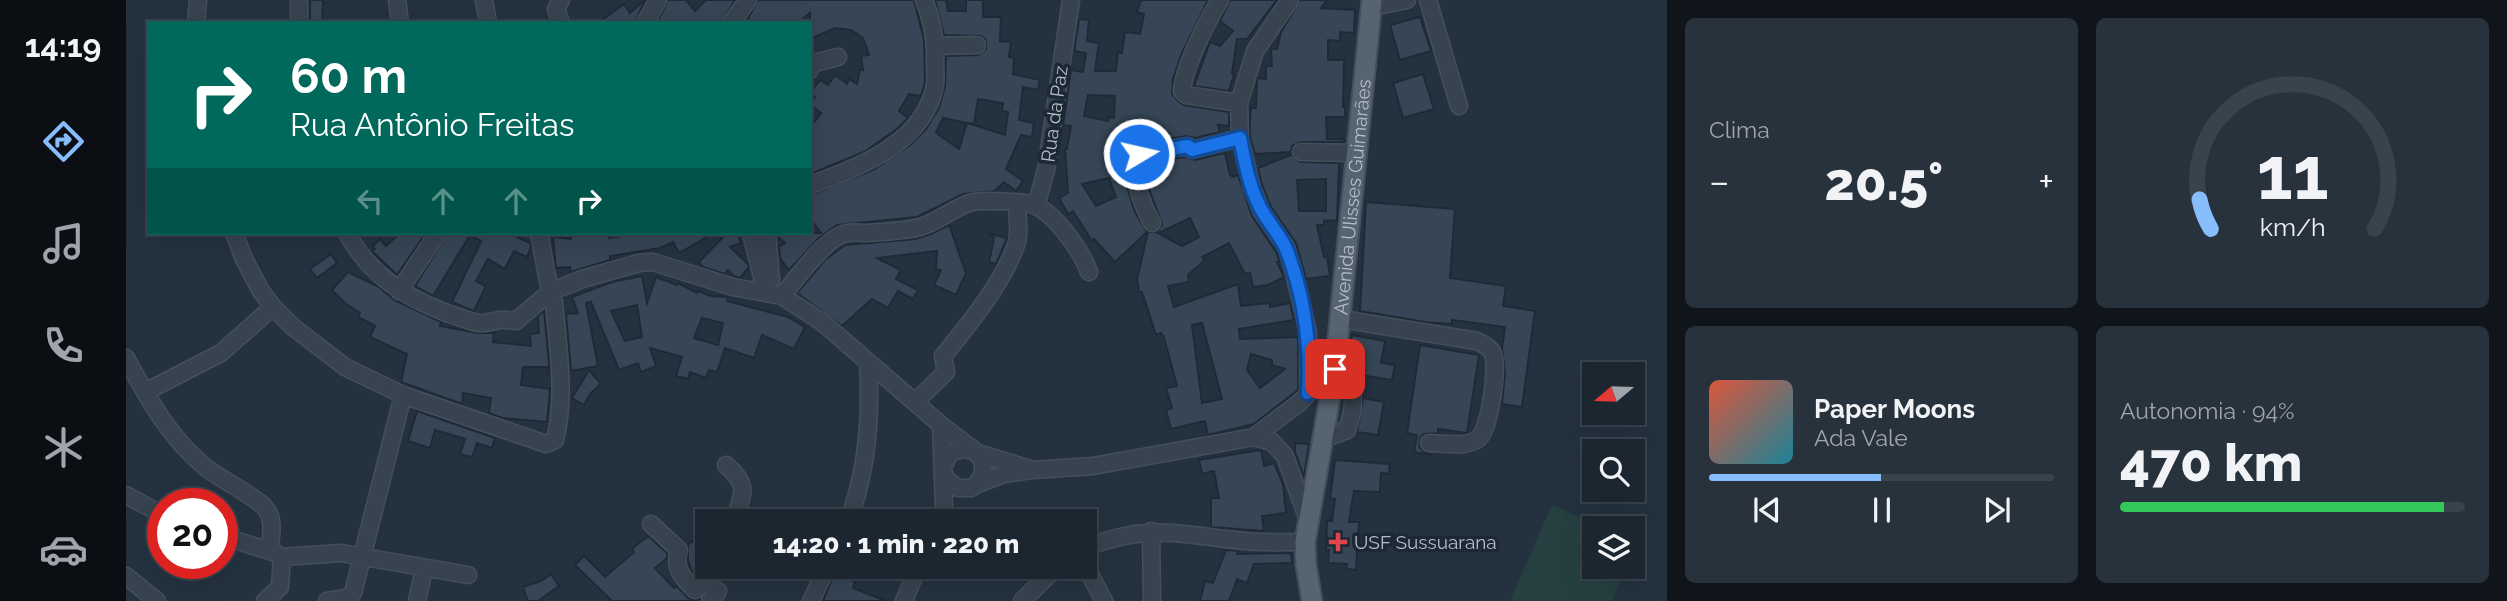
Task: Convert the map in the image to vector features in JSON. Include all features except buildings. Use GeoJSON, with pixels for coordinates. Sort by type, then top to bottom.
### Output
{"type":"FeatureCollection","features":[{"type":"Feature","properties":{"kind":"main road","name":"Avenida Ulisses Guimarães"},"geometry":{"type":"LineString","coordinates":[[1311,601],[1305,542],[1335,369],[1371,4]]}},
{"type":"Feature","properties":{"kind":"street"},"geometry":{"type":"LineString","coordinates":[[196,21],[198,0]]}},
{"type":"Feature","properties":{"kind":"street"},"geometry":{"type":"LineString","coordinates":[[299,0],[299,21]]}},
{"type":"Feature","properties":{"kind":"street"},"geometry":{"type":"LineString","coordinates":[[397,0],[400,21]]}},
{"type":"Feature","properties":{"kind":"street"},"geometry":{"type":"LineString","coordinates":[[484,0],[488,21]]}},
{"type":"Feature","properties":{"kind":"street"},"geometry":{"type":"LineString","coordinates":[[560,21],[556,9],[561,0]]}},
{"type":"Feature","properties":{"kind":"street"},"geometry":{"type":"LineString","coordinates":[[646,21],[657,0]]}},
{"type":"Feature","properties":{"kind":"street"},"geometry":{"type":"LineString","coordinates":[[733,21],[748,0]]}},
{"type":"Feature","properties":{"kind":"street"},"geometry":{"type":"LineString","coordinates":[[812,184],[844,173],[901,141],[919,121],[935,85],[936,46],[931,18],[924,0]]}},
{"type":"Feature","properties":{"kind":"street","name":"Rua da Paz"},"geometry":{"type":"LineString","coordinates":[[1036,206],[1046,170],[1071,0]]}},
{"type":"Feature","properties":{"kind":"street"},"geometry":{"type":"LineString","coordinates":[[1220,0],[1201,35],[1183,82],[1182,92],[1186,95],[1239,103]]}},
{"type":"Feature","properties":{"kind":"street"},"geometry":{"type":"LineString","coordinates":[[1290,0],[1255,51],[1239,103],[1240,138],[1252,188],[1262,212],[1286,247],[1293,269],[1308,332],[1308,393]]}},
{"type":"Feature","properties":{"kind":"street"},"geometry":{"type":"LineString","coordinates":[[1371,4],[1407,0]]}},
{"type":"Feature","properties":{"kind":"street"},"geometry":{"type":"LineString","coordinates":[[1428,0],[1459,106]]}},
{"type":"Feature","properties":{"kind":"street"},"geometry":{"type":"LineString","coordinates":[[936,46],[977,45]]}},
{"type":"Feature","properties":{"kind":"street"},"geometry":{"type":"LineString","coordinates":[[812,65],[838,57]]}},
{"type":"Feature","properties":{"kind":"street"},"geometry":{"type":"LineString","coordinates":[[1138,136],[1139,154]]}},
{"type":"Feature","properties":{"kind":"street"},"geometry":{"type":"LineString","coordinates":[[1152,223],[1136,179],[1135,158],[1139,154],[1188,146],[1192,150],[1240,138]]}},
{"type":"Feature","properties":{"kind":"street"},"geometry":{"type":"LineString","coordinates":[[1301,152],[1355,153]]}},
{"type":"Feature","properties":{"kind":"street"},"geometry":{"type":"LineString","coordinates":[[773,294],[841,235],[920,227],[971,202],[1036,206],[1073,242],[1084,258],[1088,272]]}},
{"type":"Feature","properties":{"kind":"street"},"geometry":{"type":"LineString","coordinates":[[915,402],[946,372],[943,356],[979,310],[1014,249],[1018,230],[1017,204]]}},
{"type":"Feature","properties":{"kind":"street"},"geometry":{"type":"LineString","coordinates":[[235,235],[244,259],[273,307],[293,327],[345,367],[403,395],[546,444],[555,440],[558,428],[562,372],[554,302],[539,235]]}},
{"type":"Feature","properties":{"kind":"street"},"geometry":{"type":"LineString","coordinates":[[348,235],[364,260],[382,279],[399,291],[461,318],[489,323],[501,320],[516,321],[550,292],[626,265],[653,262],[733,288],[773,294],[822,322],[980,456],[984,474],[947,509]]}},
{"type":"Feature","properties":{"kind":"street"},"geometry":{"type":"LineString","coordinates":[[399,291],[437,235]]}},
{"type":"Feature","properties":{"kind":"street"},"geometry":{"type":"LineString","coordinates":[[752,235],[773,294]]}},
{"type":"Feature","properties":{"kind":"street"},"geometry":{"type":"LineString","coordinates":[[767,235],[773,294]]}},
{"type":"Feature","properties":{"kind":"street"},"geometry":{"type":"LineString","coordinates":[[126,395],[221,353],[273,307]]}},
{"type":"Feature","properties":{"kind":"street"},"geometry":{"type":"LineString","coordinates":[[1341,319],[1476,341],[1489,347],[1494,361],[1492,394],[1486,427],[1481,436],[1476,441],[1460,444],[1429,443]]}},
{"type":"Feature","properties":{"kind":"street"},"geometry":{"type":"LineString","coordinates":[[126,358],[171,432],[195,458],[223,481],[265,507],[271,516],[280,587],[265,601]]}},
{"type":"Feature","properties":{"kind":"street"},"geometry":{"type":"LineString","coordinates":[[852,509],[862,477],[867,447],[870,419],[869,362]]}},
{"type":"Feature","properties":{"kind":"street"},"geometry":{"type":"LineString","coordinates":[[1254,437],[1335,369]]}},
{"type":"Feature","properties":{"kind":"street"},"geometry":{"type":"LineString","coordinates":[[327,601],[346,598],[354,593],[403,395]]}},
{"type":"Feature","properties":{"kind":"street"},"geometry":{"type":"LineString","coordinates":[[941,425],[944,470],[941,509]]}},
{"type":"Feature","properties":{"kind":"street"},"geometry":{"type":"LineString","coordinates":[[1031,470],[969,448],[955,450],[949,454],[944,470],[951,485],[958,488],[974,486],[1003,474],[1093,466],[1254,437],[1272,442],[1285,456],[1308,520]]}},
{"type":"Feature","properties":{"kind":"street"},"geometry":{"type":"LineString","coordinates":[[726,465],[741,479],[744,490],[738,509]]}},
{"type":"Feature","properties":{"kind":"street"},"geometry":{"type":"LineString","coordinates":[[126,495],[147,506]]}},
{"type":"Feature","properties":{"kind":"street"},"geometry":{"type":"LineString","coordinates":[[651,524],[679,550],[678,565],[682,578],[695,590],[707,579]]}},
{"type":"Feature","properties":{"kind":"street"},"geometry":{"type":"LineString","coordinates":[[1097,543],[1111,538],[1151,531],[1172,531],[1249,541],[1305,542]]}},
{"type":"Feature","properties":{"kind":"street"},"geometry":{"type":"LineString","coordinates":[[1151,531],[1152,601]]}},
{"type":"Feature","properties":{"kind":"street"},"geometry":{"type":"LineString","coordinates":[[238,541],[276,553],[363,556],[468,575]]}},
{"type":"Feature","properties":{"kind":"street"},"geometry":{"type":"LineString","coordinates":[[417,601],[424,569]]}},
{"type":"Feature","properties":{"kind":"street"},"geometry":{"type":"LineString","coordinates":[[126,576],[158,601]]}},
{"type":"Feature","properties":{"kind":"street"},"geometry":{"type":"LineString","coordinates":[[811,601],[822,579]]}},
{"type":"Feature","properties":{"kind":"street"},"geometry":{"type":"LineString","coordinates":[[904,601],[913,579]]}},
{"type":"Feature","properties":{"kind":"street"},"geometry":{"type":"LineString","coordinates":[[1023,601],[1045,579]]}},
{"type":"Feature","properties":{"kind":"street"},"geometry":{"type":"LineString","coordinates":[[1092,579],[1104,601]]}},
{"type":"Feature","properties":{"kind":"street"},"geometry":{"type":"LineString","coordinates":[[705,582],[718,591],[710,601]]}},
{"type":"Feature","properties":{"kind":"green space"},"geometry":{"type":"Polygon","coordinates":[[[1552,505],[1582,518],[1582,579],[1622,579],[1612,601],[1510,601],[1552,505]]]}},
{"type":"Feature","properties":{"kind":"place","name":"USF Sussuarana"},"geometry":{"type":"Point","coordinates":[1338,542]}},
{"type":"Feature","properties":{"kind":"route"},"geometry":{"type":"LineString","coordinates":[[1139,154],[1188,146],[1192,150],[1240,138],[1252,188],[1262,212],[1286,247],[1293,269],[1310,344],[1308,393],[1335,369]]}}]}
